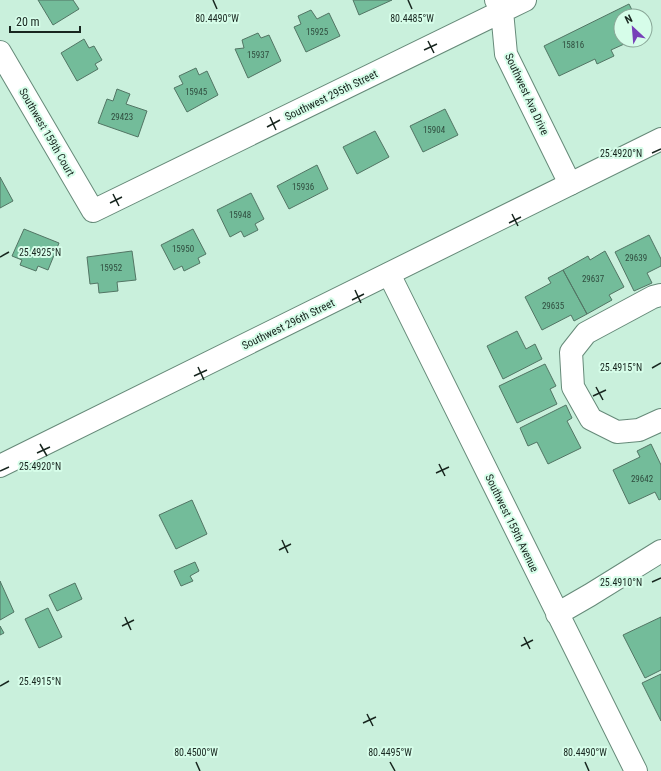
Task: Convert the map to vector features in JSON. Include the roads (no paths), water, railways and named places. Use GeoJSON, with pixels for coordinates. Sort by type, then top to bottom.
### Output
{"type":"FeatureCollection","features":[{"type":"Feature","properties":{"kind":"street","name":"Southwest 295th Street"},"geometry":{"type":"LineString","coordinates":[[93,211],[499,6],[525,0]]}},
{"type":"Feature","properties":{"kind":"street","name":"Southwest Ava Drive"},"geometry":{"type":"LineString","coordinates":[[499,6],[506,54],[570,184]]}},
{"type":"Feature","properties":{"kind":"street","name":"Southwest 159th Court"},"geometry":{"type":"LineString","coordinates":[[0,52],[93,211]]}},
{"type":"Feature","properties":{"kind":"street","name":"Southwest 296th Street"},"geometry":{"type":"LineString","coordinates":[[0,466],[661,139]]}},
{"type":"Feature","properties":{"kind":"street","name":"Southwest 159th Avenue"},"geometry":{"type":"LineString","coordinates":[[389,274],[636,771]]}},
{"type":"Feature","properties":{"kind":"street"},"geometry":{"type":"LineString","coordinates":[[661,295],[653,297],[586,333],[571,352],[573,387],[591,418],[616,432],[639,430],[661,420]]}},
{"type":"Feature","properties":{"kind":"street"},"geometry":{"type":"LineString","coordinates":[[557,614],[661,551]]}}]}
